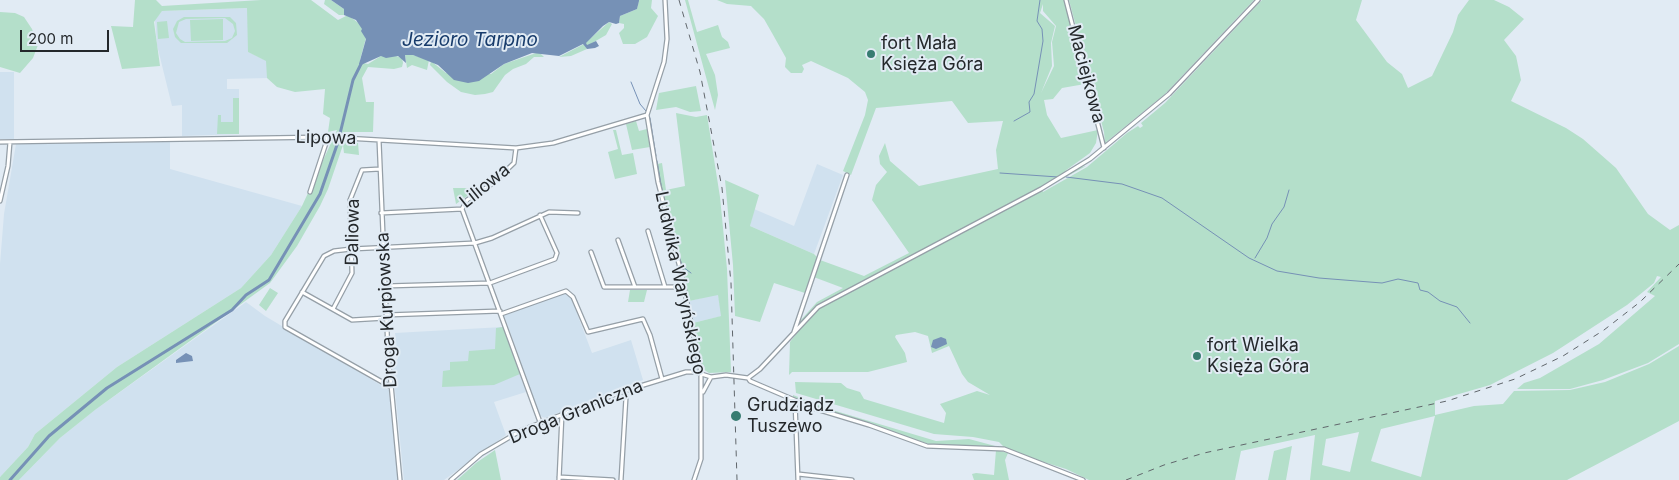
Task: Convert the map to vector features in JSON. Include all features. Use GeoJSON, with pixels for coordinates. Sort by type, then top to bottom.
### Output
{"type":"FeatureCollection","features":[{"type":"Feature","properties":{"kind":"street"},"geometry":{"type":"LineString","coordinates":[[647,115],[660,77],[665,54],[665,0]]}},
{"type":"Feature","properties":{"kind":"street","name":"Maciejkowa"},"geometry":{"type":"LineString","coordinates":[[1066,0],[1104,148]]}},
{"type":"Feature","properties":{"kind":"street"},"geometry":{"type":"LineString","coordinates":[[748,378],[760,369],[818,307],[1041,189],[1080,166],[1169,94],[1258,0]]}},
{"type":"Feature","properties":{"kind":"street","name":"Lipowa"},"geometry":{"type":"LineString","coordinates":[[0,142],[328,137],[516,148],[564,140],[647,115]]}},
{"type":"Feature","properties":{"kind":"street","name":"Ludwika Waryńskiego"},"geometry":{"type":"LineString","coordinates":[[647,115],[663,206],[684,287],[700,373],[702,392],[699,412],[701,459],[694,480]]}},
{"type":"Feature","properties":{"kind":"street"},"geometry":{"type":"LineString","coordinates":[[310,192],[328,137]]}},
{"type":"Feature","properties":{"kind":"street","name":"Droga Kurpiowska"},"geometry":{"type":"LineString","coordinates":[[379,140],[386,317],[400,480]]}},
{"type":"Feature","properties":{"kind":"street"},"geometry":{"type":"LineString","coordinates":[[0,200],[8,166],[10,142]]}},
{"type":"Feature","properties":{"kind":"street","name":"Liliowa"},"geometry":{"type":"LineString","coordinates":[[381,213],[462,209],[467,200],[492,184],[514,163],[516,148]]}},
{"type":"Feature","properties":{"kind":"street","name":"Daliowa"},"geometry":{"type":"LineString","coordinates":[[333,309],[351,278],[352,249],[349,207],[358,174],[362,170],[380,169]]}},
{"type":"Feature","properties":{"kind":"street"},"geometry":{"type":"LineString","coordinates":[[794,332],[847,175]]}},
{"type":"Feature","properties":{"kind":"street"},"geometry":{"type":"LineString","coordinates":[[462,209],[540,422]]}},
{"type":"Feature","properties":{"kind":"street"},"geometry":{"type":"LineString","coordinates":[[391,387],[284,324],[320,260],[327,253],[352,249],[475,244],[549,212],[578,213]]}},
{"type":"Feature","properties":{"kind":"street"},"geometry":{"type":"LineString","coordinates":[[385,286],[490,283],[555,259],[557,253],[540,215]]}},
{"type":"Feature","properties":{"kind":"street"},"geometry":{"type":"LineString","coordinates":[[648,231],[665,287]]}},
{"type":"Feature","properties":{"kind":"street"},"geometry":{"type":"LineString","coordinates":[[618,240],[635,287]]}},
{"type":"Feature","properties":{"kind":"street"},"geometry":{"type":"LineString","coordinates":[[591,252],[604,287],[684,287]]}},
{"type":"Feature","properties":{"kind":"street"},"geometry":{"type":"LineString","coordinates":[[302,292],[352,320],[500,312],[566,291],[573,297],[588,332],[643,319],[650,334],[662,379]]}},
{"type":"Feature","properties":{"kind":"street","name":"Droga Graniczna"},"geometry":{"type":"LineString","coordinates":[[451,480],[496,445],[540,422],[624,390],[686,372],[700,373],[711,377],[726,375],[748,378],[750,381],[795,400],[927,446],[1004,449],[1083,480]]}},
{"type":"Feature","properties":{"kind":"street"},"geometry":{"type":"LineString","coordinates":[[702,392],[711,377]]}},
{"type":"Feature","properties":{"kind":"street"},"geometry":{"type":"LineString","coordinates":[[621,480],[626,397],[624,390]]}},
{"type":"Feature","properties":{"kind":"street"},"geometry":{"type":"LineString","coordinates":[[795,400],[798,480]]}},
{"type":"Feature","properties":{"kind":"street"},"geometry":{"type":"LineString","coordinates":[[562,414],[559,479],[614,480]]}},
{"type":"Feature","properties":{"kind":"street"},"geometry":{"type":"LineString","coordinates":[[798,474],[852,480]]}},
{"type":"Feature","properties":{"kind":"shaded area"},"geometry":{"type":"Polygon","coordinates":[[[248,8],[248,52],[267,61],[267,78],[227,79],[227,89],[239,89],[239,134],[182,136],[182,105],[172,106],[157,45],[155,19],[162,11],[248,8]]]}},
{"type":"Feature","properties":{"kind":"shaded area"},"geometry":{"type":"Polygon","coordinates":[[[0,72],[14,72],[14,139],[0,139],[0,72]]]}},
{"type":"Feature","properties":{"kind":"shaded area"},"geometry":{"type":"Polygon","coordinates":[[[170,142],[170,169],[302,206],[271,255],[241,288],[117,367],[35,434],[28,447],[0,477],[0,264],[4,214],[16,144],[170,142]]]}},
{"type":"Feature","properties":{"kind":"shaded area"},"geometry":{"type":"Polygon","coordinates":[[[817,164],[843,175],[814,254],[750,226],[754,209],[794,226],[817,164]]]}},
{"type":"Feature","properties":{"kind":"shaded area"},"geometry":{"type":"Polygon","coordinates":[[[566,292],[570,295],[592,353],[631,340],[643,380],[545,418],[540,416],[504,315],[566,292]]]}},
{"type":"Feature","properties":{"kind":"shaded area"},"geometry":{"type":"Polygon","coordinates":[[[718,294],[722,316],[693,323],[689,301],[718,294]]]}},
{"type":"Feature","properties":{"kind":"shaded area"},"geometry":{"type":"Polygon","coordinates":[[[246,302],[265,316],[389,390],[398,480],[19,480],[60,438],[95,410],[246,302]]]}},
{"type":"Feature","properties":{"kind":"shaded area"},"geometry":{"type":"Polygon","coordinates":[[[503,327],[526,392],[494,402],[506,435],[444,480],[404,480],[392,360],[398,359],[395,333],[503,327]]]}},
{"type":"Feature","properties":{"kind":"green space"},"geometry":{"type":"Polygon","coordinates":[[[135,0],[156,0],[162,6],[261,0],[311,0],[338,20],[348,15],[361,25],[366,38],[360,60],[363,63],[368,64],[381,56],[393,55],[402,58],[403,63],[402,67],[394,69],[368,67],[362,78],[366,102],[374,102],[373,132],[346,132],[344,142],[358,143],[359,155],[344,153],[343,145],[320,206],[297,246],[270,283],[95,410],[60,438],[19,480],[0,480],[0,477],[28,447],[35,434],[117,367],[241,288],[271,255],[302,206],[337,130],[328,132],[330,118],[323,114],[325,89],[295,92],[277,87],[267,78],[266,61],[248,52],[247,8],[162,11],[154,22],[160,66],[122,69],[111,26],[133,27],[135,0]]]}},
{"type":"Feature","properties":{"kind":"green space"},"geometry":{"type":"Polygon","coordinates":[[[325,0],[331,0],[344,9],[344,15],[339,15],[324,4],[325,0]]]}},
{"type":"Feature","properties":{"kind":"green space"},"geometry":{"type":"Polygon","coordinates":[[[639,0],[652,0],[651,8],[658,16],[647,37],[635,44],[623,44],[619,33],[624,28],[624,24],[619,23],[620,16],[637,9],[639,0]]]}},
{"type":"Feature","properties":{"kind":"green space"},"geometry":{"type":"Polygon","coordinates":[[[685,0],[688,0],[697,32],[718,25],[722,37],[728,42],[730,48],[706,54],[715,75],[718,95],[715,110],[685,0]]]}},
{"type":"Feature","properties":{"kind":"green space"},"geometry":{"type":"Polygon","coordinates":[[[717,0],[1064,0],[1085,84],[1062,88],[1053,99],[1044,100],[1047,115],[1061,138],[1098,130],[1096,143],[1090,153],[1065,171],[1086,166],[1042,190],[1043,192],[1087,167],[1127,133],[1138,126],[1140,128],[1143,126],[1141,123],[1165,103],[1262,0],[1362,0],[1356,20],[1387,62],[1402,74],[1408,88],[1432,76],[1453,32],[1458,15],[1469,0],[1494,0],[1509,7],[1524,19],[1504,40],[1516,56],[1521,80],[1511,101],[1566,128],[1583,139],[1616,168],[1648,214],[1670,230],[1679,225],[1679,344],[1648,363],[1603,380],[1570,389],[1517,389],[1524,383],[1540,378],[1599,344],[1655,296],[1647,292],[1661,277],[1657,276],[1654,283],[1627,305],[1553,353],[1490,385],[1435,401],[1435,415],[1474,406],[1503,404],[1514,391],[1570,390],[1605,382],[1649,364],[1679,346],[1679,421],[1567,480],[1310,480],[1315,435],[1241,451],[1235,480],[1089,480],[1066,469],[1008,451],[999,442],[973,437],[934,434],[796,393],[795,382],[841,383],[847,388],[860,392],[864,399],[944,423],[946,413],[940,404],[977,391],[990,395],[968,382],[962,374],[949,346],[932,353],[928,336],[915,332],[896,335],[895,337],[905,353],[907,362],[868,372],[792,372],[789,375],[790,342],[800,329],[800,321],[817,302],[843,288],[811,276],[805,293],[774,283],[760,322],[735,316],[733,265],[725,180],[759,195],[750,226],[814,254],[820,260],[864,276],[909,253],[872,200],[876,185],[887,172],[880,164],[879,156],[885,143],[890,161],[919,186],[998,169],[996,150],[1003,121],[968,123],[952,101],[876,108],[851,175],[843,171],[865,115],[868,100],[865,92],[848,78],[811,61],[802,65],[804,69],[802,73],[791,73],[785,67],[786,58],[764,19],[751,6],[727,4],[717,0]],[[1043,4],[1040,13],[1055,26],[1051,43],[1052,66],[1041,93],[1054,66],[1052,42],[1056,26],[1043,11],[1043,4]],[[1435,416],[1381,429],[1371,461],[1421,477],[1435,416]],[[1359,432],[1326,439],[1322,465],[1350,472],[1359,432]]]}},
{"type":"Feature","properties":{"kind":"green space"},"geometry":{"type":"Polygon","coordinates":[[[1069,0],[1254,0],[1165,94],[1105,143],[1104,132],[1069,0]]]}},
{"type":"Feature","properties":{"kind":"green space"},"geometry":{"type":"Polygon","coordinates":[[[0,12],[15,13],[24,17],[32,29],[38,45],[33,58],[20,73],[0,67],[0,12]]]}},
{"type":"Feature","properties":{"kind":"green space"},"geometry":{"type":"Polygon","coordinates":[[[184,17],[230,17],[236,23],[237,35],[227,43],[181,43],[175,37],[173,29],[177,21],[184,17]],[[225,18],[186,19],[179,22],[176,33],[185,42],[225,41],[232,38],[235,31],[233,24],[225,18]]]}},
{"type":"Feature","properties":{"kind":"green space"},"geometry":{"type":"Polygon","coordinates":[[[223,19],[223,40],[191,41],[190,20],[223,19]]]}},
{"type":"Feature","properties":{"kind":"green space"},"geometry":{"type":"Polygon","coordinates":[[[167,21],[169,38],[158,39],[157,22],[167,21]]]}},
{"type":"Feature","properties":{"kind":"green space"},"geometry":{"type":"Polygon","coordinates":[[[609,22],[612,24],[606,35],[587,46],[585,43],[609,22]]]}},
{"type":"Feature","properties":{"kind":"green space"},"geometry":{"type":"Polygon","coordinates":[[[584,44],[587,49],[571,56],[559,57],[584,44]]]}},
{"type":"Feature","properties":{"kind":"green space"},"geometry":{"type":"Polygon","coordinates":[[[539,52],[544,57],[534,57],[526,64],[513,69],[505,75],[493,92],[485,94],[475,95],[461,92],[447,82],[430,65],[431,61],[446,73],[491,74],[504,64],[539,52]]]}},
{"type":"Feature","properties":{"kind":"green space"},"geometry":{"type":"Polygon","coordinates":[[[405,55],[413,55],[429,60],[427,70],[412,65],[407,68],[405,55]]]}},
{"type":"Feature","properties":{"kind":"green space"},"geometry":{"type":"Polygon","coordinates":[[[696,86],[701,111],[690,112],[676,107],[656,110],[659,93],[696,86]]]}},
{"type":"Feature","properties":{"kind":"green space"},"geometry":{"type":"Polygon","coordinates":[[[233,98],[239,98],[239,134],[217,134],[218,115],[221,115],[221,122],[233,122],[233,98]]]}},
{"type":"Feature","properties":{"kind":"green space"},"geometry":{"type":"Polygon","coordinates":[[[676,113],[696,117],[707,115],[720,197],[727,269],[731,372],[709,373],[703,369],[693,323],[721,316],[718,295],[689,301],[665,205],[657,164],[662,163],[666,190],[685,186],[676,113]]]}},
{"type":"Feature","properties":{"kind":"green space"},"geometry":{"type":"Polygon","coordinates":[[[636,121],[639,131],[647,129],[650,147],[632,150],[626,124],[636,121]]]}},
{"type":"Feature","properties":{"kind":"green space"},"geometry":{"type":"Polygon","coordinates":[[[613,130],[616,130],[622,155],[633,153],[637,174],[615,179],[608,152],[618,149],[613,130]]]}},
{"type":"Feature","properties":{"kind":"green space"},"geometry":{"type":"Polygon","coordinates":[[[453,188],[468,188],[470,194],[456,204],[453,188]]]}},
{"type":"Feature","properties":{"kind":"green space"},"geometry":{"type":"Polygon","coordinates":[[[270,288],[278,293],[266,311],[259,305],[270,288]]]}},
{"type":"Feature","properties":{"kind":"green space"},"geometry":{"type":"Polygon","coordinates":[[[630,290],[647,290],[644,302],[628,302],[630,290]]]}},
{"type":"Feature","properties":{"kind":"green space"},"geometry":{"type":"Polygon","coordinates":[[[503,327],[520,374],[494,385],[442,387],[443,371],[450,370],[450,362],[468,361],[469,351],[495,349],[496,328],[503,327]]]}},
{"type":"Feature","properties":{"kind":"green space"},"geometry":{"type":"Polygon","coordinates":[[[793,395],[829,409],[936,441],[969,439],[999,447],[935,446],[813,406],[793,398],[793,395]]]}},
{"type":"Feature","properties":{"kind":"green space"},"geometry":{"type":"Polygon","coordinates":[[[1292,446],[1286,480],[1268,480],[1274,451],[1292,446]]]}},
{"type":"Feature","properties":{"kind":"green space"},"geometry":{"type":"Polygon","coordinates":[[[495,450],[501,480],[457,480],[476,463],[495,450]]]}},
{"type":"Feature","properties":{"kind":"green space"},"geometry":{"type":"Polygon","coordinates":[[[996,450],[1008,453],[1005,460],[1009,480],[974,480],[972,474],[994,475],[996,450]]]}},
{"type":"Feature","properties":{"kind":"water","name":"Jezioro Tarpno"},"geometry":{"type":"Polygon","coordinates":[[[331,0],[639,1],[637,9],[620,16],[619,23],[609,22],[603,26],[586,43],[587,45],[596,41],[599,46],[595,48],[587,49],[583,44],[559,56],[532,53],[504,64],[479,81],[468,83],[454,80],[438,65],[413,55],[405,55],[406,63],[398,56],[386,58],[381,56],[361,65],[359,64],[366,39],[361,31],[362,29],[356,20],[344,15],[344,9],[331,0]]]}},
{"type":"Feature","properties":{"kind":"water"},"geometry":{"type":"Polygon","coordinates":[[[941,337],[946,339],[947,344],[936,349],[931,347],[933,340],[941,337]]]}},
{"type":"Feature","properties":{"kind":"water"},"geometry":{"type":"Polygon","coordinates":[[[186,353],[192,356],[193,361],[176,363],[176,360],[186,353]]]}},
{"type":"Feature","properties":{"kind":"waterway"},"geometry":{"type":"LineString","coordinates":[[1014,121],[1030,112],[1029,102],[1034,94],[1043,41],[1042,29],[1037,21],[1040,0]]}},
{"type":"Feature","properties":{"kind":"waterway"},"geometry":{"type":"LineString","coordinates":[[10,480],[49,436],[107,388],[232,310],[246,295],[269,280],[320,194],[338,142],[353,80],[362,62]]}},
{"type":"Feature","properties":{"kind":"waterway"},"geometry":{"type":"LineString","coordinates":[[631,82],[640,104],[646,111]]}},
{"type":"Feature","properties":{"kind":"waterway"},"geometry":{"type":"LineString","coordinates":[[650,118],[656,156]]}},
{"type":"Feature","properties":{"kind":"waterway"},"geometry":{"type":"LineString","coordinates":[[657,161],[662,190]]}},
{"type":"Feature","properties":{"kind":"waterway"},"geometry":{"type":"LineString","coordinates":[[1000,173],[1058,177]]}},
{"type":"Feature","properties":{"kind":"waterway"},"geometry":{"type":"LineString","coordinates":[[1066,177],[1122,184],[1162,198],[1249,258],[1277,271],[1319,278],[1382,283],[1398,279],[1418,283],[1420,290],[1428,292],[1440,301],[1457,307],[1470,323]]}},
{"type":"Feature","properties":{"kind":"waterway"},"geometry":{"type":"LineString","coordinates":[[1255,258],[1267,238],[1272,224],[1284,207],[1289,190]]}},
{"type":"Feature","properties":{"kind":"waterway"},"geometry":{"type":"LineString","coordinates":[[663,197],[684,273]]}},
{"type":"Feature","properties":{"kind":"waterway"},"geometry":{"type":"LineString","coordinates":[[683,267],[691,273]]}},
{"type":"Feature","properties":{"kind":"railway"},"geometry":{"type":"LineString","coordinates":[[679,0],[700,72],[722,188],[731,283],[737,480]]}},
{"type":"Feature","properties":{"kind":"railway"},"geometry":{"type":"LineString","coordinates":[[1126,480],[1164,465],[1204,453],[1447,401],[1515,379],[1563,356],[1604,330],[1640,302],[1679,264]]}},
{"type":"Feature","properties":{"kind":"place","name":"fort Mała Księża Góra"},"geometry":{"type":"Point","coordinates":[871,54]}},
{"type":"Feature","properties":{"kind":"place","name":"fort Wielka Księża Góra"},"geometry":{"type":"Point","coordinates":[1197,356]}},
{"type":"Feature","properties":{"kind":"place","name":"Grudziądz Tuszewo"},"geometry":{"type":"Point","coordinates":[736,416]}}]}
